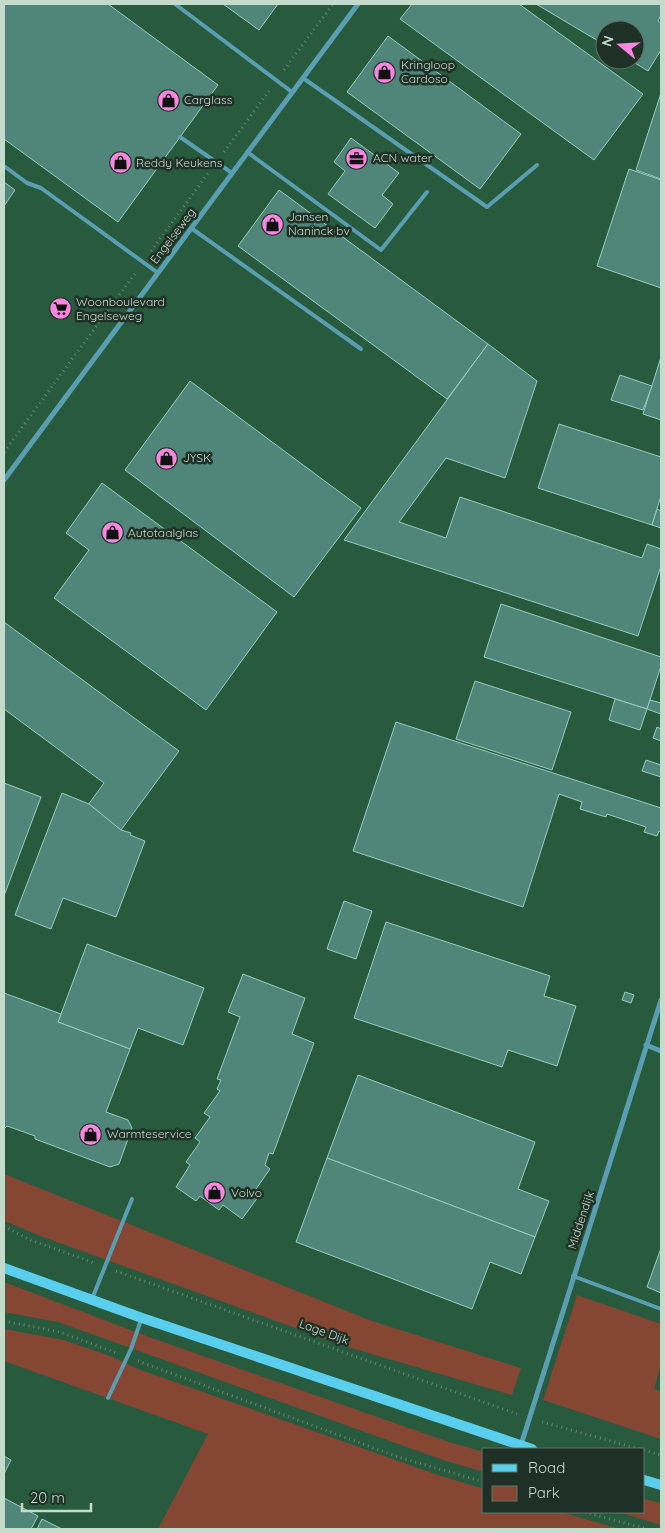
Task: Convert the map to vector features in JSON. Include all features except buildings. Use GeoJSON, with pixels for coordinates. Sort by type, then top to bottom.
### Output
{"type":"FeatureCollection","features":[{"type":"Feature","properties":{"kind":"main road"},"geometry":{"type":"LineString","coordinates":[[4,1268],[142,1318],[528,1448]]}},
{"type":"Feature","properties":{"kind":"main road"},"geometry":{"type":"LineString","coordinates":[[645,1480],[661,1485]]}},
{"type":"Feature","properties":{"kind":"street","name":"Engelseweg"},"geometry":{"type":"LineString","coordinates":[[4,480],[358,4]]}},
{"type":"Feature","properties":{"kind":"street","name":"Middendijk"},"geometry":{"type":"LineString","coordinates":[[520,1446],[661,1000]]}},
{"type":"Feature","properties":{"kind":"street"},"geometry":{"type":"LineString","coordinates":[[646,1045],[661,1051]]}},
{"type":"Feature","properties":{"kind":"lane"},"geometry":{"type":"LineString","coordinates":[[175,4],[292,92]]}},
{"type":"Feature","properties":{"kind":"lane"},"geometry":{"type":"LineString","coordinates":[[303,78],[487,207],[537,166]]}},
{"type":"Feature","properties":{"kind":"lane"},"geometry":{"type":"LineString","coordinates":[[180,136],[232,173]]}},
{"type":"Feature","properties":{"kind":"lane"},"geometry":{"type":"LineString","coordinates":[[247,152],[381,250],[427,192]]}},
{"type":"Feature","properties":{"kind":"lane"},"geometry":{"type":"LineString","coordinates":[[4,166],[27,183],[41,188],[158,273]]}},
{"type":"Feature","properties":{"kind":"lane"},"geometry":{"type":"LineString","coordinates":[[191,228],[361,349]]}},
{"type":"Feature","properties":{"kind":"lane"},"geometry":{"type":"LineString","coordinates":[[92,1300],[132,1199]]}},
{"type":"Feature","properties":{"kind":"lane"},"geometry":{"type":"LineString","coordinates":[[573,1276],[661,1309]]}},
{"type":"Feature","properties":{"kind":"lane"},"geometry":{"type":"LineString","coordinates":[[108,1398],[142,1318]]}},
{"type":"Feature","properties":{"kind":"path","name":"Engelseweg"},"geometry":{"type":"LineString","coordinates":[[4,452],[333,4]]}},
{"type":"Feature","properties":{"kind":"path","name":"Lage Dijk"},"geometry":{"type":"LineString","coordinates":[[4,1226],[28,1239],[529,1418],[635,1448]]}},
{"type":"Feature","properties":{"kind":"path"},"geometry":{"type":"LineString","coordinates":[[4,1321],[60,1332],[398,1457],[482,1481]]}},
{"type":"Feature","properties":{"kind":"path","name":"Lage Dijk"},"geometry":{"type":"LineString","coordinates":[[645,1451],[661,1455]]}},
{"type":"Feature","properties":{"kind":"path"},"geometry":{"type":"LineString","coordinates":[[589,1513],[646,1529]]}},
{"type":"Feature","properties":{"kind":"shaded area"},"geometry":{"type":"Polygon","coordinates":[[[4,4],[661,4],[661,1529],[4,1529],[4,4]]]}},
{"type":"Feature","properties":{"kind":"green space"},"geometry":{"type":"Polygon","coordinates":[[[4,1174],[372,1321],[521,1368],[512,1395],[348,1347],[43,1237],[4,1221],[4,1174]]]}},
{"type":"Feature","properties":{"kind":"green space"},"geometry":{"type":"Polygon","coordinates":[[[4,1282],[149,1337],[449,1442],[482,1451],[482,1471],[443,1460],[58,1322],[4,1312],[4,1282]]]}},
{"type":"Feature","properties":{"kind":"green space"},"geometry":{"type":"Polygon","coordinates":[[[577,1295],[661,1324],[661,1364],[654,1389],[661,1391],[661,1439],[543,1400],[577,1295]]]}},
{"type":"Feature","properties":{"kind":"green space"},"geometry":{"type":"Polygon","coordinates":[[[4,1329],[64,1340],[110,1356],[138,1369],[438,1475],[482,1488],[482,1513],[564,1513],[620,1529],[158,1529],[208,1434],[4,1361],[4,1329]]]}},
{"type":"Feature","properties":{"kind":"green space"},"geometry":{"type":"Polygon","coordinates":[[[645,1499],[661,1503],[661,1525],[621,1513],[645,1513],[645,1499]]]}},
{"type":"Feature","properties":{"kind":"place","name":"Kringloop Cardoso"},"geometry":{"type":"Point","coordinates":[385,72]}},
{"type":"Feature","properties":{"kind":"place","name":"Carglass"},"geometry":{"type":"Point","coordinates":[168,100]}},
{"type":"Feature","properties":{"kind":"place","name":"ACN water"},"geometry":{"type":"Point","coordinates":[357,158]}},
{"type":"Feature","properties":{"kind":"place","name":"Reddy Keukens"},"geometry":{"type":"Point","coordinates":[120,163]}},
{"type":"Feature","properties":{"kind":"place","name":"Jansen Naninck bv"},"geometry":{"type":"Point","coordinates":[272,224]}},
{"type":"Feature","properties":{"kind":"place","name":"Woonboulevard Engelseweg"},"geometry":{"type":"Point","coordinates":[60,309]}},
{"type":"Feature","properties":{"kind":"place","name":"JYSK"},"geometry":{"type":"Point","coordinates":[167,458]}},
{"type":"Feature","properties":{"kind":"place","name":"Autotaalglas"},"geometry":{"type":"Point","coordinates":[112,533]}},
{"type":"Feature","properties":{"kind":"place","name":"Warmteservice"},"geometry":{"type":"Point","coordinates":[91,1134]}},
{"type":"Feature","properties":{"kind":"place","name":"Volvo"},"geometry":{"type":"Point","coordinates":[215,1193]}}]}
